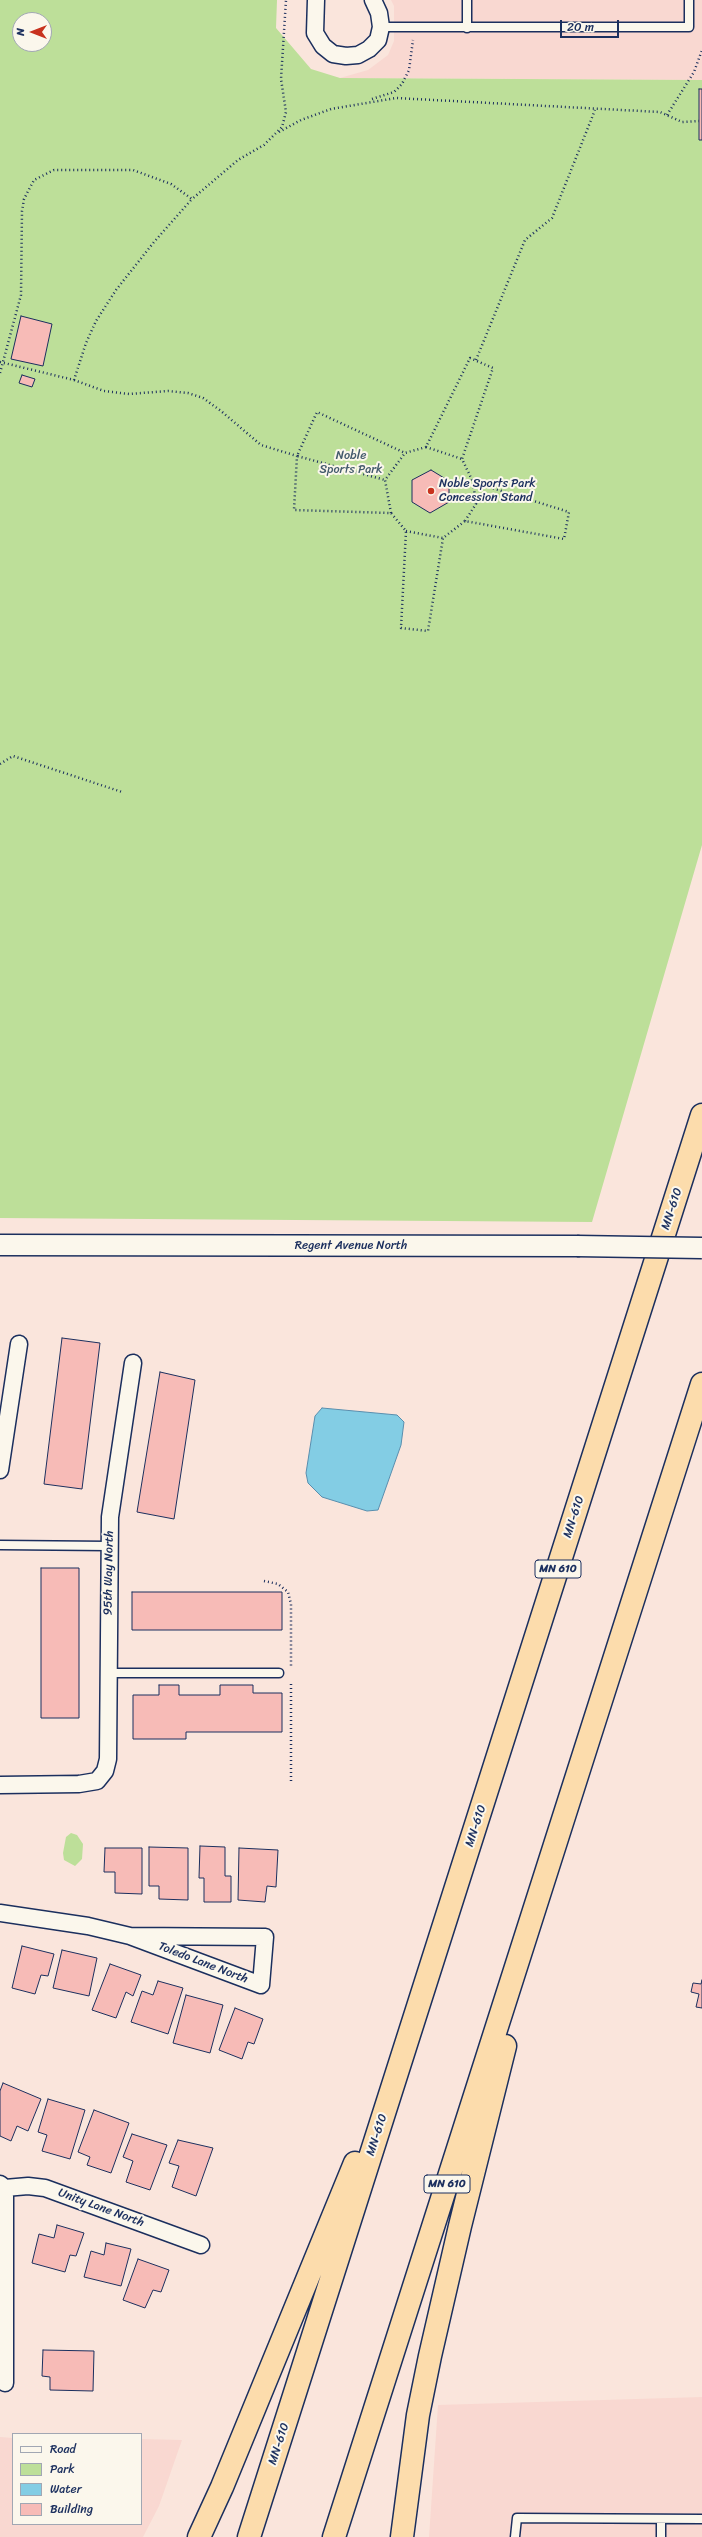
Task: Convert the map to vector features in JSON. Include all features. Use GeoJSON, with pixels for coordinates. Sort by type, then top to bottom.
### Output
{"type":"FeatureCollection","features":[{"type":"Feature","properties":{"kind":"highway","name":"MN-610"},"geometry":{"type":"LineString","coordinates":[[249,2537],[702,1115]]}},
{"type":"Feature","properties":{"kind":"highway","name":"MN 610"},"geometry":{"type":"LineString","coordinates":[[334,2537],[702,1384]]}},
{"type":"Feature","properties":{"kind":"highway"},"geometry":{"type":"LineString","coordinates":[[402,2537],[418,2415],[460,2226],[560,1831]]}},
{"type":"Feature","properties":{"kind":"highway"},"geometry":{"type":"LineString","coordinates":[[199,2537],[222,2487],[413,2023]]}},
{"type":"Feature","properties":{"kind":"highway"},"geometry":{"type":"LineString","coordinates":[[412,2463],[413,2537]]}},
{"type":"Feature","properties":{"kind":"street"},"geometry":{"type":"LineString","coordinates":[[316,0],[315,33],[323,46],[333,54],[358,55],[369,49],[378,40],[381,27],[380,13],[373,0]]}},
{"type":"Feature","properties":{"kind":"street","name":"Regent Avenue North"},"geometry":{"type":"LineString","coordinates":[[0,1245],[577,1246],[702,1248]]}},
{"type":"Feature","properties":{"kind":"street"},"geometry":{"type":"LineString","coordinates":[[0,1470],[19,1344]]}},
{"type":"Feature","properties":{"kind":"street","name":"95th Way North"},"geometry":{"type":"LineString","coordinates":[[0,1785],[80,1784],[98,1780],[105,1771],[108,1759],[108,1546],[110,1517],[133,1363]]}},
{"type":"Feature","properties":{"kind":"street","name":"Toledo Lane North"},"geometry":{"type":"LineString","coordinates":[[0,1913],[88,1926],[138,1938],[261,1986],[265,1937],[130,1936]]}},
{"type":"Feature","properties":{"kind":"street"},"geometry":{"type":"LineString","coordinates":[[2,2186],[2,2383]]}},
{"type":"Feature","properties":{"kind":"street","name":"Unity Lane North"},"geometry":{"type":"LineString","coordinates":[[2,2186],[28,2186],[45,2188],[201,2245]]}},
{"type":"Feature","properties":{"kind":"lane"},"geometry":{"type":"LineString","coordinates":[[467,0],[467,28]]}},
{"type":"Feature","properties":{"kind":"lane"},"geometry":{"type":"LineString","coordinates":[[381,27],[689,27],[689,0]]}},
{"type":"Feature","properties":{"kind":"lane"},"geometry":{"type":"LineString","coordinates":[[0,1545],[108,1546]]}},
{"type":"Feature","properties":{"kind":"lane"},"geometry":{"type":"LineString","coordinates":[[108,1673],[279,1673]]}},
{"type":"Feature","properties":{"kind":"lane"},"geometry":{"type":"LineString","coordinates":[[515,2537],[517,2518],[702,2519]]}},
{"type":"Feature","properties":{"kind":"lane"},"geometry":{"type":"LineString","coordinates":[[661,2519],[661,2537]]}},
{"type":"Feature","properties":{"kind":"path"},"geometry":{"type":"LineString","coordinates":[[277,134],[282,127],[286,112],[281,79],[286,0]]}},
{"type":"Feature","properties":{"kind":"path"},"geometry":{"type":"LineString","coordinates":[[366,102],[394,92],[402,84],[410,70],[412,28]]}},
{"type":"Feature","properties":{"kind":"path"},"geometry":{"type":"LineString","coordinates":[[667,115],[694,72],[702,50]]}},
{"type":"Feature","properties":{"kind":"path"},"geometry":{"type":"LineString","coordinates":[[74,380],[86,343],[112,296],[154,242],[192,199],[238,160],[264,145],[277,134],[308,117],[330,109],[396,98],[595,110],[660,112],[682,122],[699,122]]}},
{"type":"Feature","properties":{"kind":"path"},"geometry":{"type":"LineString","coordinates":[[476,360],[525,240],[552,218],[595,110]]}},
{"type":"Feature","properties":{"kind":"path"},"geometry":{"type":"LineString","coordinates":[[0,373],[1,362],[21,295],[22,211],[24,199],[34,180],[54,170],[133,170],[171,184],[192,199]]}},
{"type":"Feature","properties":{"kind":"path"},"geometry":{"type":"LineString","coordinates":[[406,531],[401,628],[428,631],[443,538],[465,521],[476,504],[473,482],[462,459],[493,368],[470,358],[426,447]]}},
{"type":"Feature","properties":{"kind":"path"},"geometry":{"type":"LineString","coordinates":[[1,362],[74,380],[104,391],[129,394],[168,391],[195,396],[221,411],[261,445],[385,480]]}},
{"type":"Feature","properties":{"kind":"path"},"geometry":{"type":"LineString","coordinates":[[391,513],[294,510],[297,456],[318,412],[405,453]]}},
{"type":"Feature","properties":{"kind":"path"},"geometry":{"type":"LineString","coordinates":[[443,538],[406,531],[391,513],[385,480],[405,453],[426,447],[462,459]]}},
{"type":"Feature","properties":{"kind":"path"},"geometry":{"type":"LineString","coordinates":[[465,521],[564,540],[569,512],[473,482]]}},
{"type":"Feature","properties":{"kind":"path"},"geometry":{"type":"LineString","coordinates":[[0,764],[13,756],[122,792]]}},
{"type":"Feature","properties":{"kind":"shaded area"},"geometry":{"type":"Polygon","coordinates":[[[391,0],[702,0],[702,80],[340,78],[368,70],[388,55],[394,41],[394,6],[391,0]]]}},
{"type":"Feature","properties":{"kind":"shaded area"},"geometry":{"type":"Polygon","coordinates":[[[702,2397],[702,2537],[429,2537],[438,2405],[702,2397]]]}},
{"type":"Feature","properties":{"kind":"shaded area"},"geometry":{"type":"Polygon","coordinates":[[[0,2437],[12,2438],[12,2525],[142,2525],[142,2439],[182,2440],[159,2506],[143,2537],[0,2537],[0,2437]]]}},
{"type":"Feature","properties":{"kind":"green space","name":"Noble Sports Park"},"geometry":{"type":"Polygon","coordinates":[[[0,0],[277,0],[276,28],[311,69],[340,78],[702,80],[702,845],[592,1222],[0,1218],[0,0]]]}},
{"type":"Feature","properties":{"kind":"green space"},"geometry":{"type":"Polygon","coordinates":[[[71,1833],[77,1835],[83,1844],[82,1859],[75,1866],[64,1860],[63,1853],[66,1837],[71,1833]]]}},
{"type":"Feature","properties":{"kind":"water"},"geometry":{"type":"Polygon","coordinates":[[[322,1408],[397,1415],[404,1422],[401,1445],[378,1510],[367,1511],[322,1497],[308,1483],[306,1473],[315,1416],[322,1408]]]}},
{"type":"Feature","properties":{"kind":"building"},"geometry":{"type":"Polygon","coordinates":[[[699,89],[702,89],[702,140],[699,140],[699,89]]]}},
{"type":"Feature","properties":{"kind":"building"},"geometry":{"type":"Polygon","coordinates":[[[21,316],[52,324],[43,366],[11,359],[21,316]]]}},
{"type":"Feature","properties":{"kind":"building"},"geometry":{"type":"Polygon","coordinates":[[[22,375],[35,379],[32,387],[19,383],[22,375]]]}},
{"type":"Feature","properties":{"kind":"building","name":"Noble Sports Park Concession Stand"},"geometry":{"type":"Polygon","coordinates":[[[431,470],[449,481],[449,502],[430,513],[412,502],[412,480],[431,470]]]}},
{"type":"Feature","properties":{"kind":"building"},"geometry":{"type":"Polygon","coordinates":[[[62,1338],[100,1343],[82,1489],[44,1484],[62,1338]]]}},
{"type":"Feature","properties":{"kind":"building"},"geometry":{"type":"Polygon","coordinates":[[[160,1372],[195,1380],[174,1519],[137,1512],[160,1372]]]}},
{"type":"Feature","properties":{"kind":"building"},"geometry":{"type":"Polygon","coordinates":[[[41,1568],[79,1568],[79,1718],[41,1718],[41,1568]]]}},
{"type":"Feature","properties":{"kind":"building"},"geometry":{"type":"Polygon","coordinates":[[[132,1592],[282,1592],[282,1630],[132,1630],[132,1592]]]}},
{"type":"Feature","properties":{"kind":"building"},"geometry":{"type":"Polygon","coordinates":[[[159,1685],[179,1685],[179,1695],[220,1695],[220,1685],[253,1685],[253,1693],[282,1693],[282,1732],[186,1732],[186,1739],[133,1739],[133,1695],[159,1695],[159,1685]]]}},
{"type":"Feature","properties":{"kind":"building"},"geometry":{"type":"Polygon","coordinates":[[[200,1846],[225,1847],[225,1876],[231,1876],[231,1902],[204,1902],[204,1878],[199,1878],[200,1846]]]}},
{"type":"Feature","properties":{"kind":"building"},"geometry":{"type":"Polygon","coordinates":[[[149,1847],[188,1848],[188,1900],[159,1899],[159,1886],[149,1886],[149,1847]]]}},
{"type":"Feature","properties":{"kind":"building"},"geometry":{"type":"Polygon","coordinates":[[[105,1848],[142,1848],[142,1894],[115,1893],[115,1872],[104,1872],[105,1848]]]}},
{"type":"Feature","properties":{"kind":"building"},"geometry":{"type":"Polygon","coordinates":[[[239,1848],[278,1850],[276,1887],[267,1886],[265,1902],[238,1900],[239,1848]]]}},
{"type":"Feature","properties":{"kind":"building"},"geometry":{"type":"Polygon","coordinates":[[[22,1946],[54,1954],[48,1976],[41,1975],[35,1994],[12,1988],[22,1946]]]}},
{"type":"Feature","properties":{"kind":"building"},"geometry":{"type":"Polygon","coordinates":[[[62,1950],[97,1958],[89,1996],[53,1988],[62,1950]]]}},
{"type":"Feature","properties":{"kind":"building"},"geometry":{"type":"Polygon","coordinates":[[[110,1964],[141,1975],[133,1996],[126,1992],[116,2018],[92,2010],[110,1964]]]}},
{"type":"Feature","properties":{"kind":"building"},"geometry":{"type":"Polygon","coordinates":[[[702,1980],[702,2008],[696,2007],[699,1994],[691,1992],[693,1983],[701,1984],[702,1980]]]}},
{"type":"Feature","properties":{"kind":"building"},"geometry":{"type":"Polygon","coordinates":[[[158,1981],[183,1988],[168,2034],[131,2022],[142,1991],[153,1995],[158,1981]]]}},
{"type":"Feature","properties":{"kind":"building"},"geometry":{"type":"Polygon","coordinates":[[[186,1995],[223,2005],[210,2053],[173,2043],[186,1995]]]}},
{"type":"Feature","properties":{"kind":"building"},"geometry":{"type":"Polygon","coordinates":[[[235,2008],[263,2019],[254,2044],[248,2042],[242,2059],[219,2050],[235,2008]]]}},
{"type":"Feature","properties":{"kind":"building"},"geometry":{"type":"Polygon","coordinates":[[[3,2083],[41,2099],[28,2131],[17,2126],[11,2141],[0,2136],[0,2091],[3,2083]]]}},
{"type":"Feature","properties":{"kind":"building"},"geometry":{"type":"Polygon","coordinates":[[[48,2099],[85,2110],[70,2159],[42,2151],[47,2135],[38,2132],[48,2099]]]}},
{"type":"Feature","properties":{"kind":"building"},"geometry":{"type":"Polygon","coordinates":[[[94,2110],[129,2123],[111,2173],[87,2165],[90,2157],[78,2152],[94,2110]]]}},
{"type":"Feature","properties":{"kind":"building"},"geometry":{"type":"Polygon","coordinates":[[[132,2134],[167,2145],[150,2190],[126,2182],[133,2161],[123,2157],[132,2134]]]}},
{"type":"Feature","properties":{"kind":"building"},"geometry":{"type":"Polygon","coordinates":[[[178,2140],[213,2148],[196,2196],[172,2187],[179,2166],[169,2163],[178,2140]]]}},
{"type":"Feature","properties":{"kind":"building"},"geometry":{"type":"Polygon","coordinates":[[[57,2225],[84,2233],[76,2256],[70,2255],[65,2272],[32,2263],[39,2234],[54,2238],[57,2225]]]}},
{"type":"Feature","properties":{"kind":"building"},"geometry":{"type":"Polygon","coordinates":[[[106,2243],[131,2249],[121,2286],[84,2277],[91,2251],[104,2255],[106,2243]]]}},
{"type":"Feature","properties":{"kind":"building"},"geometry":{"type":"Polygon","coordinates":[[[138,2259],[169,2270],[161,2292],[153,2290],[145,2308],[123,2300],[138,2259]]]}},
{"type":"Feature","properties":{"kind":"building"},"geometry":{"type":"Polygon","coordinates":[[[43,2350],[94,2351],[93,2391],[50,2390],[50,2377],[42,2376],[43,2350]]]}},
{"type":"Feature","properties":{"kind":"place","name":"Noble Sports Park Concession Stand"},"geometry":{"type":"Point","coordinates":[431,491]}}]}
